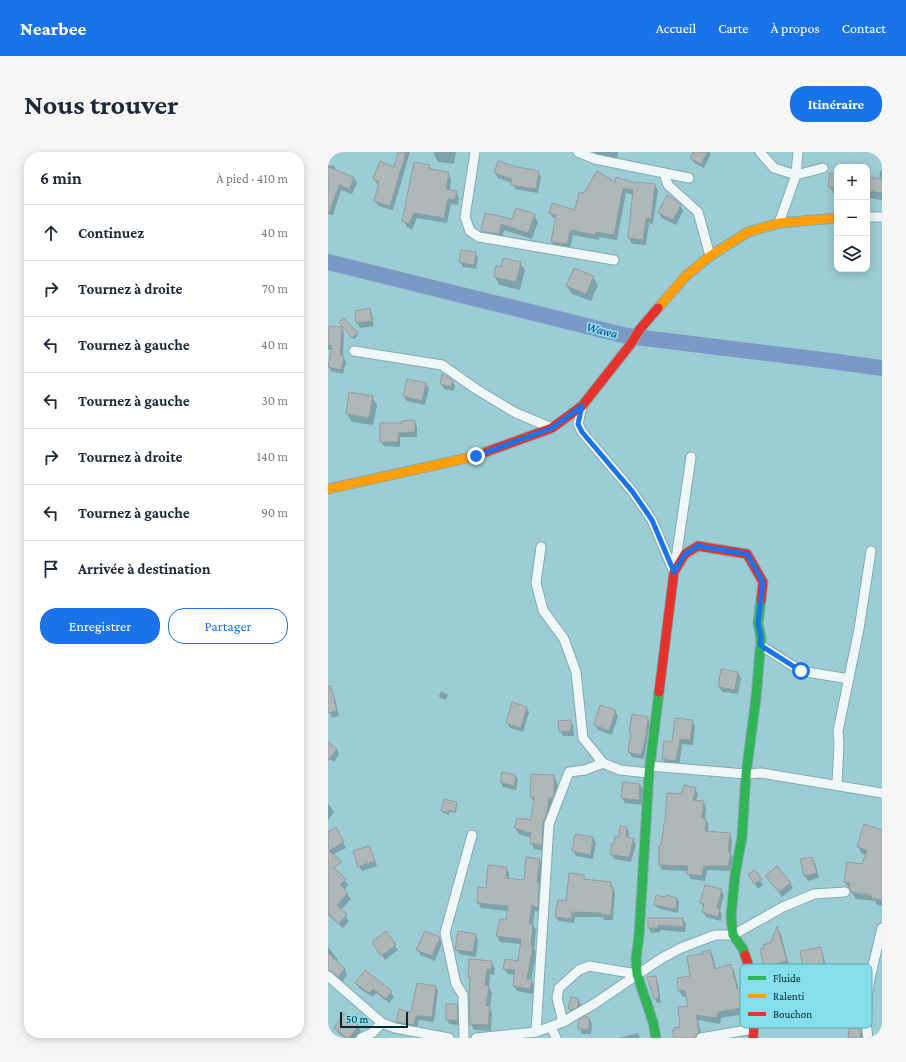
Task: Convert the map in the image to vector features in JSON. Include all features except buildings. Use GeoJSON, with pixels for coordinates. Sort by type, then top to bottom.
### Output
{"type":"FeatureCollection","features":[{"type":"Feature","properties":{"kind":"street"},"geometry":{"type":"LineString","coordinates":[[475,152],[465,217],[470,231],[479,237],[614,260]]}},
{"type":"Feature","properties":{"kind":"street"},"geometry":{"type":"LineString","coordinates":[[578,152],[595,159],[689,178]]}},
{"type":"Feature","properties":{"kind":"street"},"geometry":{"type":"LineString","coordinates":[[760,152],[774,168],[796,175],[822,168]]}},
{"type":"Feature","properties":{"kind":"street"},"geometry":{"type":"LineString","coordinates":[[779,223],[796,175],[798,152]]}},
{"type":"Feature","properties":{"kind":"street"},"geometry":{"type":"LineString","coordinates":[[664,173],[668,186],[698,212],[710,256]]}},
{"type":"Feature","properties":{"kind":"street"},"geometry":{"type":"LineString","coordinates":[[870,217],[882,217]]}},
{"type":"Feature","properties":{"kind":"street"},"geometry":{"type":"LineString","coordinates":[[328,489],[476,456],[552,428],[582,406],[630,345],[640,329],[686,276],[710,256],[748,232],[779,223],[834,218]]}},
{"type":"Feature","properties":{"kind":"street"},"geometry":{"type":"LineString","coordinates":[[354,351],[442,364],[476,389],[516,413],[552,428]]}},
{"type":"Feature","properties":{"kind":"street"},"geometry":{"type":"LineString","coordinates":[[582,406],[578,424],[582,432],[632,491],[652,520],[674,572]]}},
{"type":"Feature","properties":{"kind":"street"},"geometry":{"type":"LineString","coordinates":[[656,1038],[653,1022],[637,974],[636,958],[639,936],[649,769],[674,572],[691,457]]}},
{"type":"Feature","properties":{"kind":"street"},"geometry":{"type":"LineString","coordinates":[[674,572],[685,554],[698,546],[747,554],[763,582],[758,623],[761,638],[756,698],[746,774],[742,837],[735,875],[730,916],[733,935],[743,949],[748,964]]}},
{"type":"Feature","properties":{"kind":"street"},"geometry":{"type":"LineString","coordinates":[[541,547],[536,582],[543,610],[564,639],[576,672],[583,738],[602,763],[620,770],[649,769],[746,774],[761,773],[882,793]]}},
{"type":"Feature","properties":{"kind":"street"},"geometry":{"type":"LineString","coordinates":[[836,785],[839,743],[838,731],[859,629],[870,551]]}},
{"type":"Feature","properties":{"kind":"street"},"geometry":{"type":"LineString","coordinates":[[760,645],[801,671],[849,679]]}},
{"type":"Feature","properties":{"kind":"street"},"geometry":{"type":"LineString","coordinates":[[536,1032],[549,824],[569,772],[585,770],[602,763]]}},
{"type":"Feature","properties":{"kind":"street"},"geometry":{"type":"LineString","coordinates":[[464,1038],[463,995],[456,984],[445,932],[472,835]]}},
{"type":"Feature","properties":{"kind":"street"},"geometry":{"type":"LineString","coordinates":[[476,1038],[536,1032],[551,1027],[563,1022],[594,1004],[637,974],[680,948],[715,935],[733,935],[784,907],[814,894],[845,892]]}},
{"type":"Feature","properties":{"kind":"street"},"geometry":{"type":"LineString","coordinates":[[872,970],[882,928]]}},
{"type":"Feature","properties":{"kind":"street"},"geometry":{"type":"LineString","coordinates":[[563,1022],[557,998],[559,988],[579,970],[589,966],[637,974]]}},
{"type":"Feature","properties":{"kind":"street"},"geometry":{"type":"LineString","coordinates":[[328,976],[382,1023],[394,1028],[449,1038]]}},
{"type":"Feature","properties":{"kind":"street"},"geometry":{"type":"LineString","coordinates":[[361,1038],[372,1033],[382,1023]]}},
{"type":"Feature","properties":{"kind":"street"},"geometry":{"type":"LineString","coordinates":[[551,1027],[556,1038]]}},
{"type":"Feature","properties":{"kind":"street"},"geometry":{"type":"LineString","coordinates":[[867,1028],[868,1038]]}},
{"type":"Feature","properties":{"kind":"street"},"geometry":{"type":"LineString","coordinates":[[701,1038],[753,1034]]}},
{"type":"Feature","properties":{"kind":"waterway","name":"Wawa"},"geometry":{"type":"LineString","coordinates":[[328,262],[627,336],[882,368]]}},
{"type":"Feature","properties":{"kind":"traffic: fast"},"geometry":{"type":"LineString","coordinates":[[745,955],[743,949],[733,935],[731,916],[735,875],[742,837],[746,774],[756,698],[761,638],[758,623],[761,600]]}},
{"type":"Feature","properties":{"kind":"traffic: fast"},"geometry":{"type":"LineString","coordinates":[[656,1038],[653,1022],[637,974],[636,958],[639,936],[649,773],[659,692]]}},
{"type":"Feature","properties":{"kind":"traffic: slow"},"geometry":{"type":"LineString","coordinates":[[658,308],[686,276],[710,256],[748,232],[779,223],[834,218]]}},
{"type":"Feature","properties":{"kind":"traffic: slow"},"geometry":{"type":"LineString","coordinates":[[328,489],[476,456],[486,452]]}},
{"type":"Feature","properties":{"kind":"traffic: jam"},"geometry":{"type":"LineString","coordinates":[[486,452],[552,428],[582,406],[630,345],[640,329],[658,308]]}},
{"type":"Feature","properties":{"kind":"traffic: jam"},"geometry":{"type":"LineString","coordinates":[[659,692],[674,572],[685,554],[698,546],[747,554],[763,582],[761,600]]}},
{"type":"Feature","properties":{"kind":"traffic: jam"},"geometry":{"type":"LineString","coordinates":[[745,955],[748,964]]}},
{"type":"Feature","properties":{"kind":"traffic: jam"},"geometry":{"type":"LineString","coordinates":[[753,1038],[754,1028]]}},
{"type":"Feature","properties":{"kind":"route"},"geometry":{"type":"LineString","coordinates":[[476,456],[552,428],[582,406],[578,424],[582,432],[632,491],[652,520],[674,572],[685,554],[698,546],[747,554],[763,582],[758,623],[761,638],[760,645],[801,671]]}}]}
